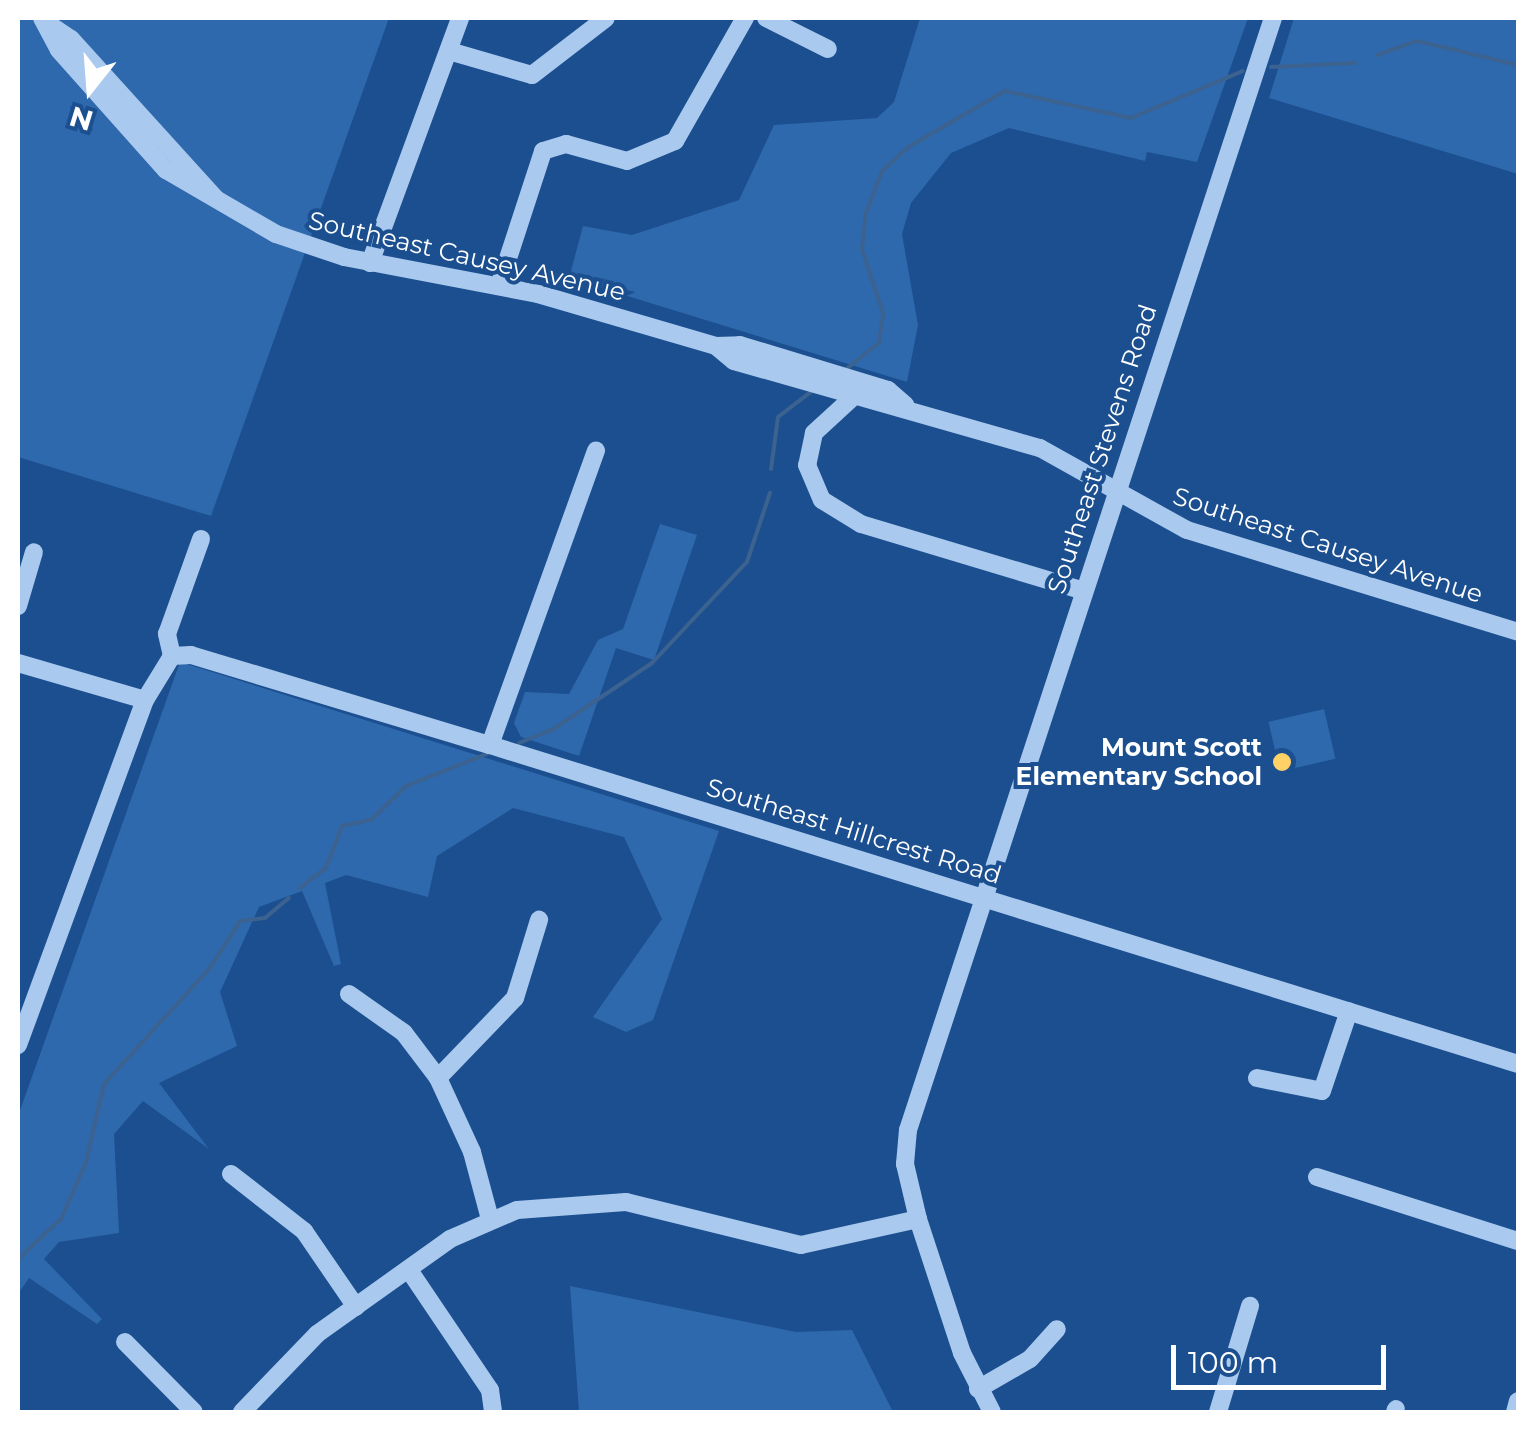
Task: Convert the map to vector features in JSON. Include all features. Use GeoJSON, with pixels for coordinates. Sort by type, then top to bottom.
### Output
{"type":"FeatureCollection","features":[{"type":"Feature","properties":{"kind":"street"},"geometry":{"type":"LineString","coordinates":[[370,263],[460,18]]}},
{"type":"Feature","properties":{"kind":"street"},"geometry":{"type":"LineString","coordinates":[[450,51],[532,76],[606,18]]}},
{"type":"Feature","properties":{"kind":"street"},"geometry":{"type":"LineString","coordinates":[[499,286],[544,151],[566,144],[627,161],[675,142],[745,18]]}},
{"type":"Feature","properties":{"kind":"street"},"geometry":{"type":"LineString","coordinates":[[766,18],[828,49]]}},
{"type":"Feature","properties":{"kind":"street","name":"Southeast Stevens Road"},"geometry":{"type":"LineString","coordinates":[[992,1412],[978,1389],[918,1219],[906,1164],[908,1130],[987,898],[1114,490],[1272,18]]}},
{"type":"Feature","properties":{"kind":"street","name":"Southeast Causey Avenue"},"geometry":{"type":"LineString","coordinates":[[44,20],[60,50],[156,160],[190,191],[215,198],[276,234],[370,263],[499,286],[716,346],[776,374],[905,406],[1040,448],[1187,530],[1518,632]]}},
{"type":"Feature","properties":{"kind":"street","name":"Southeast Causey Avenue"},"geometry":{"type":"LineString","coordinates":[[716,346],[740,345],[798,362],[850,391]]}},
{"type":"Feature","properties":{"kind":"street"},"geometry":{"type":"LineString","coordinates":[[850,391],[824,416],[807,465],[822,500],[840,515],[1082,590]]}},
{"type":"Feature","properties":{"kind":"street"},"geometry":{"type":"LineString","coordinates":[[490,745],[596,450]]}},
{"type":"Feature","properties":{"kind":"street"},"geometry":{"type":"LineString","coordinates":[[18,1045],[144,700],[172,656],[167,634],[201,540]]}},
{"type":"Feature","properties":{"kind":"street"},"geometry":{"type":"LineString","coordinates":[[18,606],[34,552]]}},
{"type":"Feature","properties":{"kind":"street","name":"Southeast Hillcrest Road"},"geometry":{"type":"LineString","coordinates":[[172,656],[191,655],[490,745],[1518,1064]]}},
{"type":"Feature","properties":{"kind":"street"},"geometry":{"type":"LineString","coordinates":[[18,663],[144,700]]}},
{"type":"Feature","properties":{"kind":"street"},"geometry":{"type":"LineString","coordinates":[[438,1078],[508,1009],[539,920]]}},
{"type":"Feature","properties":{"kind":"street"},"geometry":{"type":"LineString","coordinates":[[349,994],[404,1033],[438,1078],[472,1152],[490,1219]]}},
{"type":"Feature","properties":{"kind":"street"},"geometry":{"type":"LineString","coordinates":[[1257,1078],[1322,1091],[1349,1011]]}},
{"type":"Feature","properties":{"kind":"street"},"geometry":{"type":"LineString","coordinates":[[231,1174],[304,1231],[356,1307]]}},
{"type":"Feature","properties":{"kind":"street"},"geometry":{"type":"LineString","coordinates":[[1317,1177],[1518,1240]]}},
{"type":"Feature","properties":{"kind":"street"},"geometry":{"type":"LineString","coordinates":[[242,1412],[282,1366],[409,1270],[490,1219],[549,1202],[608,1200],[801,1245],[918,1219]]}},
{"type":"Feature","properties":{"kind":"street"},"geometry":{"type":"LineString","coordinates":[[409,1270],[490,1390],[493,1412]]}},
{"type":"Feature","properties":{"kind":"street"},"geometry":{"type":"LineString","coordinates":[[1218,1412],[1250,1306]]}},
{"type":"Feature","properties":{"kind":"street"},"geometry":{"type":"LineString","coordinates":[[978,1389],[1030,1359],[1057,1329]]}},
{"type":"Feature","properties":{"kind":"street"},"geometry":{"type":"LineString","coordinates":[[124,1342],[194,1412]]}},
{"type":"Feature","properties":{"kind":"street"},"geometry":{"type":"LineString","coordinates":[[1515,1412],[1518,1401]]}},
{"type":"Feature","properties":{"kind":"shaded area"},"geometry":{"type":"Polygon","coordinates":[[[18,18],[389,18],[211,516],[18,457],[18,18]]]}},
{"type":"Feature","properties":{"kind":"shaded area"},"geometry":{"type":"Polygon","coordinates":[[[920,18],[1248,18],[1197,162],[1147,152],[1145,161],[1009,128],[951,153],[911,203],[902,234],[918,325],[907,382],[569,278],[583,226],[632,235],[739,200],[774,125],[877,118],[894,102],[920,18]]]}},
{"type":"Feature","properties":{"kind":"shaded area"},"geometry":{"type":"Polygon","coordinates":[[[1294,18],[1518,18],[1518,174],[1269,98],[1294,18]]]}},
{"type":"Feature","properties":{"kind":"shaded area"},"geometry":{"type":"Polygon","coordinates":[[[660,524],[697,535],[654,660],[616,648],[579,756],[521,737],[514,723],[525,692],[569,694],[598,640],[623,629],[660,524]]]}},
{"type":"Feature","properties":{"kind":"shaded area"},"geometry":{"type":"Polygon","coordinates":[[[180,662],[719,831],[653,1020],[626,1032],[593,1017],[662,919],[624,837],[513,808],[437,856],[428,897],[346,875],[325,883],[341,964],[334,966],[302,891],[259,907],[220,992],[237,1046],[159,1083],[209,1149],[143,1101],[114,1134],[119,1233],[59,1242],[44,1259],[102,1319],[97,1324],[29,1278],[18,1294],[18,1116],[180,662]]]}},
{"type":"Feature","properties":{"kind":"shaded area"},"geometry":{"type":"Polygon","coordinates":[[[1324,709],[1335,759],[1280,772],[1268,722],[1324,709]]]}},
{"type":"Feature","properties":{"kind":"shaded area"},"geometry":{"type":"Polygon","coordinates":[[[570,1286],[796,1332],[852,1330],[893,1412],[579,1412],[570,1286]]]}},
{"type":"Feature","properties":{"kind":"waterway"},"geometry":{"type":"LineString","coordinates":[[1377,55],[1417,41],[1518,65]]}},
{"type":"Feature","properties":{"kind":"waterway"},"geometry":{"type":"LineString","coordinates":[[1271,67],[1355,63]]}},
{"type":"Feature","properties":{"kind":"waterway"},"geometry":{"type":"LineString","coordinates":[[845,370],[879,343],[883,313],[862,249],[866,213],[882,171],[910,146],[1005,91],[1131,118],[1243,71]]}},
{"type":"Feature","properties":{"kind":"waterway"},"geometry":{"type":"LineString","coordinates":[[771,469],[778,417],[812,391]]}},
{"type":"Feature","properties":{"kind":"waterway"},"geometry":{"type":"LineString","coordinates":[[519,743],[552,730],[652,663],[747,562],[770,493]]}},
{"type":"Feature","properties":{"kind":"waterway"},"geometry":{"type":"LineString","coordinates":[[300,888],[326,868],[342,826],[371,820],[406,786],[487,754]]}},
{"type":"Feature","properties":{"kind":"waterway"},"geometry":{"type":"LineString","coordinates":[[18,1259],[61,1219],[86,1162],[104,1084],[210,968],[240,921],[265,918],[289,898]]}},
{"type":"Feature","properties":{"kind":"place","name":"Mount Scott Elementary School"},"geometry":{"type":"Point","coordinates":[1282,762]}}]}
